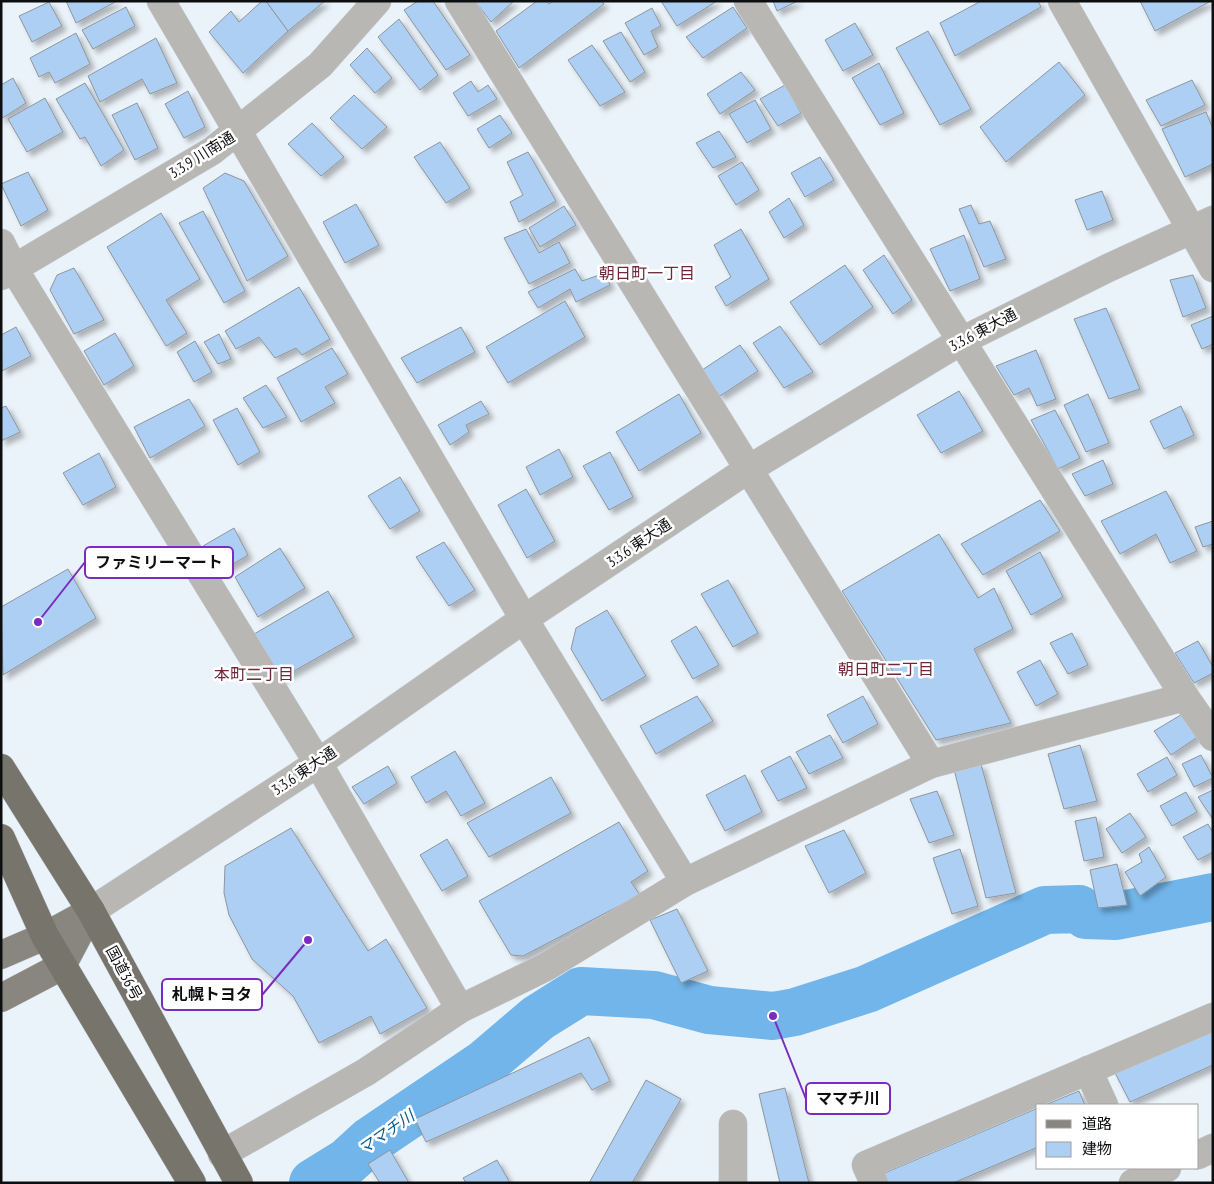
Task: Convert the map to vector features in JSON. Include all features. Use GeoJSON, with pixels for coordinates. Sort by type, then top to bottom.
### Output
{"type":"FeatureCollection","features":[{"type":"Feature","properties":{"kind":"highway","name":"国道36号"},"geometry":{"type":"LineString","coordinates":[[1,768],[91,911],[239,1183]]}},
{"type":"Feature","properties":{"kind":"highway"},"geometry":{"type":"LineString","coordinates":[[1,838],[45,936],[192,1183]]}},
{"type":"Feature","properties":{"kind":"main road"},"geometry":{"type":"LineString","coordinates":[[1,955],[45,936],[91,911]]}},
{"type":"Feature","properties":{"kind":"main road"},"geometry":{"type":"LineString","coordinates":[[1,998],[62,966],[91,911]]}},
{"type":"Feature","properties":{"kind":"street"},"geometry":{"type":"LineString","coordinates":[[161,1],[524,619],[685,882]]}},
{"type":"Feature","properties":{"kind":"street","name":"3.3.9 川南通"},"geometry":{"type":"LineString","coordinates":[[8,272],[212,151],[238,132],[320,65],[377,1]]}},
{"type":"Feature","properties":{"kind":"street"},"geometry":{"type":"LineString","coordinates":[[458,1],[931,764]]}},
{"type":"Feature","properties":{"kind":"street"},"geometry":{"type":"LineString","coordinates":[[748,1],[1185,697],[1213,737]]}},
{"type":"Feature","properties":{"kind":"street"},"geometry":{"type":"LineString","coordinates":[[1062,1],[1202,225],[1213,268]]}},
{"type":"Feature","properties":{"kind":"street","name":"3.3.6 東大通"},"geometry":{"type":"LineString","coordinates":[[91,911],[318,763],[524,619],[747,470],[961,341],[1108,268],[1202,225]]}},
{"type":"Feature","properties":{"kind":"street"},"geometry":{"type":"LineString","coordinates":[[1,243],[8,272],[318,763],[460,1009]]}},
{"type":"Feature","properties":{"kind":"street"},"geometry":{"type":"LineString","coordinates":[[222,1154],[366,1072],[460,1009],[546,967],[685,882],[931,764],[1185,697]]}},
{"type":"Feature","properties":{"kind":"street"},"geometry":{"type":"LineString","coordinates":[[874,1183],[866,1165],[1213,1017]]}},
{"type":"Feature","properties":{"kind":"street"},"geometry":{"type":"LineString","coordinates":[[1088,1070],[1104,1104]]}},
{"type":"Feature","properties":{"kind":"street"},"geometry":{"type":"LineString","coordinates":[[732,1124],[733,1183]]}},
{"type":"Feature","properties":{"kind":"street"},"geometry":{"type":"LineString","coordinates":[[1199,1155],[1213,1148]]}},
{"type":"Feature","properties":{"kind":"street"},"geometry":{"type":"LineString","coordinates":[[1135,1179],[1164,1169]]}},
{"type":"Feature","properties":{"kind":"building"},"geometry":{"type":"Polygon","coordinates":[[[66,1],[117,1],[76,23],[66,1]]]}},
{"type":"Feature","properties":{"kind":"building"},"geometry":{"type":"Polygon","coordinates":[[[262,1],[266,1],[288,31],[243,73],[209,32],[231,11],[239,22],[262,1]]]}},
{"type":"Feature","properties":{"kind":"building"},"geometry":{"type":"Polygon","coordinates":[[[266,1],[325,1],[288,31],[266,1]]]}},
{"type":"Feature","properties":{"kind":"building"},"geometry":{"type":"Polygon","coordinates":[[[418,1],[433,1],[470,55],[446,70],[404,10],[418,1]]]}},
{"type":"Feature","properties":{"kind":"building"},"geometry":{"type":"Polygon","coordinates":[[[475,1],[514,1],[491,22],[475,1]]]}},
{"type":"Feature","properties":{"kind":"building"},"geometry":{"type":"Polygon","coordinates":[[[537,1],[546,1],[549,4],[553,1],[602,1],[604,4],[519,68],[496,31],[537,1]]]}},
{"type":"Feature","properties":{"kind":"building"},"geometry":{"type":"Polygon","coordinates":[[[661,1],[717,1],[677,26],[661,1]]]}},
{"type":"Feature","properties":{"kind":"building"},"geometry":{"type":"Polygon","coordinates":[[[773,1],[798,1],[777,11],[773,1]]]}},
{"type":"Feature","properties":{"kind":"building"},"geometry":{"type":"Polygon","coordinates":[[[981,1],[1038,1],[1041,7],[955,56],[940,23],[981,1]]]}},
{"type":"Feature","properties":{"kind":"building"},"geometry":{"type":"Polygon","coordinates":[[[1140,1],[1211,1],[1155,31],[1140,1]]]}},
{"type":"Feature","properties":{"kind":"building"},"geometry":{"type":"Polygon","coordinates":[[[49,2],[62,26],[32,42],[19,16],[49,2]]]}},
{"type":"Feature","properties":{"kind":"building"},"geometry":{"type":"Polygon","coordinates":[[[126,7],[135,26],[93,49],[82,30],[126,7]]]}},
{"type":"Feature","properties":{"kind":"building"},"geometry":{"type":"Polygon","coordinates":[[[733,7],[747,28],[703,58],[686,37],[733,7]]]}},
{"type":"Feature","properties":{"kind":"building"},"geometry":{"type":"Polygon","coordinates":[[[652,8],[661,26],[651,31],[658,47],[644,55],[625,23],[652,8]]]}},
{"type":"Feature","properties":{"kind":"building"},"geometry":{"type":"Polygon","coordinates":[[[399,19],[438,75],[420,90],[378,37],[399,19]]]}},
{"type":"Feature","properties":{"kind":"building"},"geometry":{"type":"Polygon","coordinates":[[[855,23],[873,55],[843,71],[825,40],[855,23]]]}},
{"type":"Feature","properties":{"kind":"building"},"geometry":{"type":"Polygon","coordinates":[[[928,31],[971,109],[940,125],[896,48],[928,31]]]}},
{"type":"Feature","properties":{"kind":"building"},"geometry":{"type":"Polygon","coordinates":[[[621,32],[645,72],[630,82],[603,41],[621,32]]]}},
{"type":"Feature","properties":{"kind":"building"},"geometry":{"type":"Polygon","coordinates":[[[76,33],[90,64],[55,83],[49,72],[39,77],[30,58],[76,33]]]}},
{"type":"Feature","properties":{"kind":"building"},"geometry":{"type":"Polygon","coordinates":[[[156,38],[177,83],[150,94],[142,79],[100,102],[88,76],[156,38]]]}},
{"type":"Feature","properties":{"kind":"building"},"geometry":{"type":"Polygon","coordinates":[[[592,45],[625,92],[600,106],[568,60],[592,45]]]}},
{"type":"Feature","properties":{"kind":"building"},"geometry":{"type":"Polygon","coordinates":[[[367,48],[392,78],[375,93],[350,65],[367,48]]]}},
{"type":"Feature","properties":{"kind":"building"},"geometry":{"type":"Polygon","coordinates":[[[1059,62],[1085,95],[1006,162],[980,127],[1059,62]]]}},
{"type":"Feature","properties":{"kind":"building"},"geometry":{"type":"Polygon","coordinates":[[[879,63],[904,113],[880,125],[852,78],[879,63]]]}},
{"type":"Feature","properties":{"kind":"building"},"geometry":{"type":"Polygon","coordinates":[[[741,72],[755,90],[720,114],[707,94],[741,72]]]}},
{"type":"Feature","properties":{"kind":"building"},"geometry":{"type":"Polygon","coordinates":[[[13,78],[26,103],[1,119],[1,85],[13,78]]]}},
{"type":"Feature","properties":{"kind":"building"},"geometry":{"type":"Polygon","coordinates":[[[1192,80],[1205,105],[1161,126],[1146,100],[1192,80]]]}},
{"type":"Feature","properties":{"kind":"building"},"geometry":{"type":"Polygon","coordinates":[[[471,81],[478,92],[488,85],[497,99],[468,116],[453,93],[471,81]]]}},
{"type":"Feature","properties":{"kind":"building"},"geometry":{"type":"Polygon","coordinates":[[[85,83],[124,150],[101,166],[85,137],[80,139],[56,99],[85,83]]]}},
{"type":"Feature","properties":{"kind":"building"},"geometry":{"type":"Polygon","coordinates":[[[785,85],[801,113],[778,126],[760,99],[785,85]]]}},
{"type":"Feature","properties":{"kind":"building"},"geometry":{"type":"Polygon","coordinates":[[[188,91],[205,127],[184,138],[165,104],[188,91]]]}},
{"type":"Feature","properties":{"kind":"building"},"geometry":{"type":"Polygon","coordinates":[[[354,95],[387,127],[362,149],[330,118],[354,95]]]}},
{"type":"Feature","properties":{"kind":"building"},"geometry":{"type":"Polygon","coordinates":[[[45,98],[63,132],[27,152],[8,119],[45,98]]]}},
{"type":"Feature","properties":{"kind":"building"},"geometry":{"type":"Polygon","coordinates":[[[755,100],[771,129],[747,143],[729,114],[755,100]]]}},
{"type":"Feature","properties":{"kind":"building"},"geometry":{"type":"Polygon","coordinates":[[[137,103],[158,148],[135,160],[112,115],[137,103]]]}},
{"type":"Feature","properties":{"kind":"building"},"geometry":{"type":"Polygon","coordinates":[[[1206,112],[1213,129],[1213,164],[1185,177],[1162,129],[1206,112]]]}},
{"type":"Feature","properties":{"kind":"building"},"geometry":{"type":"Polygon","coordinates":[[[500,115],[512,133],[489,148],[477,129],[500,115]]]}},
{"type":"Feature","properties":{"kind":"building"},"geometry":{"type":"Polygon","coordinates":[[[312,123],[344,157],[321,176],[288,144],[312,123]]]}},
{"type":"Feature","properties":{"kind":"building"},"geometry":{"type":"Polygon","coordinates":[[[719,131],[736,157],[713,168],[696,143],[719,131]]]}},
{"type":"Feature","properties":{"kind":"building"},"geometry":{"type":"Polygon","coordinates":[[[440,142],[470,188],[446,203],[414,157],[440,142]]]}},
{"type":"Feature","properties":{"kind":"building"},"geometry":{"type":"Polygon","coordinates":[[[528,152],[556,201],[519,222],[510,202],[523,195],[507,162],[528,152]]]}},
{"type":"Feature","properties":{"kind":"building"},"geometry":{"type":"Polygon","coordinates":[[[820,157],[834,180],[805,197],[791,173],[820,157]]]}},
{"type":"Feature","properties":{"kind":"building"},"geometry":{"type":"Polygon","coordinates":[[[742,162],[759,190],[736,205],[718,176],[742,162]]]}},
{"type":"Feature","properties":{"kind":"building"},"geometry":{"type":"Polygon","coordinates":[[[28,172],[48,210],[21,226],[1,184],[28,172]]]}},
{"type":"Feature","properties":{"kind":"building"},"geometry":{"type":"Polygon","coordinates":[[[225,173],[244,181],[288,256],[247,281],[203,188],[225,173]]]}},
{"type":"Feature","properties":{"kind":"building"},"geometry":{"type":"Polygon","coordinates":[[[1102,191],[1113,220],[1087,230],[1075,200],[1102,191]]]}},
{"type":"Feature","properties":{"kind":"building"},"geometry":{"type":"Polygon","coordinates":[[[789,198],[804,225],[784,238],[769,212],[789,198]]]}},
{"type":"Feature","properties":{"kind":"building"},"geometry":{"type":"Polygon","coordinates":[[[356,204],[379,245],[345,263],[323,222],[356,204]]]}},
{"type":"Feature","properties":{"kind":"building"},"geometry":{"type":"Polygon","coordinates":[[[971,205],[979,224],[990,221],[1006,259],[984,267],[959,209],[971,205]]]}},
{"type":"Feature","properties":{"kind":"building"},"geometry":{"type":"Polygon","coordinates":[[[564,206],[576,225],[540,247],[529,228],[564,206]]]}},
{"type":"Feature","properties":{"kind":"building"},"geometry":{"type":"Polygon","coordinates":[[[203,211],[245,291],[224,303],[179,223],[203,211]]]}},
{"type":"Feature","properties":{"kind":"building"},"geometry":{"type":"Polygon","coordinates":[[[161,213],[200,279],[166,300],[187,333],[166,346],[107,247],[161,213]]]}},
{"type":"Feature","properties":{"kind":"building"},"geometry":{"type":"Polygon","coordinates":[[[526,229],[539,253],[559,242],[570,263],[529,284],[504,238],[526,229]]]}},
{"type":"Feature","properties":{"kind":"building"},"geometry":{"type":"Polygon","coordinates":[[[741,229],[769,279],[726,306],[715,287],[731,277],[714,245],[741,229]]]}},
{"type":"Feature","properties":{"kind":"building"},"geometry":{"type":"Polygon","coordinates":[[[964,235],[980,279],[950,291],[930,249],[964,235]]]}},
{"type":"Feature","properties":{"kind":"building"},"geometry":{"type":"Polygon","coordinates":[[[884,255],[912,300],[893,314],[863,270],[884,255]]]}},
{"type":"Feature","properties":{"kind":"building"},"geometry":{"type":"Polygon","coordinates":[[[845,265],[873,307],[820,345],[790,302],[845,265]]]}},
{"type":"Feature","properties":{"kind":"building"},"geometry":{"type":"Polygon","coordinates":[[[74,268],[104,320],[74,334],[50,290],[57,275],[74,268]]]}},
{"type":"Feature","properties":{"kind":"building"},"geometry":{"type":"Polygon","coordinates":[[[575,269],[582,281],[605,273],[610,285],[576,302],[570,289],[538,308],[528,292],[575,269]]]}},
{"type":"Feature","properties":{"kind":"building"},"geometry":{"type":"Polygon","coordinates":[[[1193,275],[1206,308],[1183,317],[1170,280],[1193,275]]]}},
{"type":"Feature","properties":{"kind":"building"},"geometry":{"type":"Polygon","coordinates":[[[299,287],[330,339],[302,355],[296,348],[275,358],[259,337],[236,349],[225,331],[299,287]]]}},
{"type":"Feature","properties":{"kind":"building"},"geometry":{"type":"Polygon","coordinates":[[[565,301],[585,337],[508,383],[486,347],[565,301]]]}},
{"type":"Feature","properties":{"kind":"building"},"geometry":{"type":"Polygon","coordinates":[[[1106,308],[1140,389],[1109,399],[1074,319],[1106,308]]]}},
{"type":"Feature","properties":{"kind":"building"},"geometry":{"type":"Polygon","coordinates":[[[1213,316],[1213,344],[1202,349],[1191,325],[1213,316]]]}},
{"type":"Feature","properties":{"kind":"building"},"geometry":{"type":"Polygon","coordinates":[[[780,326],[813,372],[784,388],[753,343],[780,326]]]}},
{"type":"Feature","properties":{"kind":"building"},"geometry":{"type":"Polygon","coordinates":[[[16,327],[31,356],[2,371],[1,335],[16,327]]]}},
{"type":"Feature","properties":{"kind":"building"},"geometry":{"type":"Polygon","coordinates":[[[461,327],[475,352],[417,383],[401,358],[461,327]]]}},
{"type":"Feature","properties":{"kind":"building"},"geometry":{"type":"Polygon","coordinates":[[[115,333],[134,366],[104,385],[84,351],[115,333]]]}},
{"type":"Feature","properties":{"kind":"building"},"geometry":{"type":"Polygon","coordinates":[[[219,334],[231,359],[218,364],[204,342],[219,334]]]}},
{"type":"Feature","properties":{"kind":"building"},"geometry":{"type":"Polygon","coordinates":[[[195,341],[212,372],[194,382],[177,352],[195,341]]]}},
{"type":"Feature","properties":{"kind":"building"},"geometry":{"type":"Polygon","coordinates":[[[740,345],[758,371],[720,396],[702,370],[740,345]]]}},
{"type":"Feature","properties":{"kind":"building"},"geometry":{"type":"Polygon","coordinates":[[[332,348],[348,374],[325,387],[335,403],[301,422],[277,378],[332,348]]]}},
{"type":"Feature","properties":{"kind":"building"},"geometry":{"type":"Polygon","coordinates":[[[1036,350],[1056,399],[1037,406],[1029,388],[1014,395],[996,366],[1036,350]]]}},
{"type":"Feature","properties":{"kind":"building"},"geometry":{"type":"Polygon","coordinates":[[[266,385],[287,417],[263,428],[243,398],[266,385]]]}},
{"type":"Feature","properties":{"kind":"building"},"geometry":{"type":"Polygon","coordinates":[[[959,391],[983,431],[941,453],[917,415],[959,391]]]}},
{"type":"Feature","properties":{"kind":"building"},"geometry":{"type":"Polygon","coordinates":[[[679,394],[701,433],[639,471],[616,432],[679,394]]]}},
{"type":"Feature","properties":{"kind":"building"},"geometry":{"type":"Polygon","coordinates":[[[1088,394],[1109,443],[1086,452],[1064,405],[1088,394]]]}},
{"type":"Feature","properties":{"kind":"building"},"geometry":{"type":"Polygon","coordinates":[[[189,399],[205,426],[150,458],[134,427],[189,399]]]}},
{"type":"Feature","properties":{"kind":"building"},"geometry":{"type":"Polygon","coordinates":[[[481,401],[489,414],[466,425],[469,432],[450,445],[438,425],[481,401]]]}},
{"type":"Feature","properties":{"kind":"building"},"geometry":{"type":"Polygon","coordinates":[[[6,406],[20,432],[1,441],[1,408],[6,406]]]}},
{"type":"Feature","properties":{"kind":"building"},"geometry":{"type":"Polygon","coordinates":[[[1181,406],[1194,435],[1164,449],[1150,421],[1181,406]]]}},
{"type":"Feature","properties":{"kind":"building"},"geometry":{"type":"Polygon","coordinates":[[[237,408],[260,452],[238,465],[213,420],[237,408]]]}},
{"type":"Feature","properties":{"kind":"building"},"geometry":{"type":"Polygon","coordinates":[[[1055,410],[1080,458],[1058,469],[1031,420],[1055,410]]]}},
{"type":"Feature","properties":{"kind":"building"},"geometry":{"type":"Polygon","coordinates":[[[559,449],[573,477],[540,495],[526,467],[559,449]]]}},
{"type":"Feature","properties":{"kind":"building"},"geometry":{"type":"Polygon","coordinates":[[[610,452],[633,497],[609,510],[583,466],[610,452]]]}},
{"type":"Feature","properties":{"kind":"building"},"geometry":{"type":"Polygon","coordinates":[[[99,453],[116,487],[83,505],[63,473],[99,453]]]}},
{"type":"Feature","properties":{"kind":"building"},"geometry":{"type":"Polygon","coordinates":[[[1103,460],[1113,484],[1085,496],[1072,474],[1103,460]]]}},
{"type":"Feature","properties":{"kind":"building"},"geometry":{"type":"Polygon","coordinates":[[[400,477],[420,511],[390,529],[368,496],[400,477]]]}},
{"type":"Feature","properties":{"kind":"building"},"geometry":{"type":"Polygon","coordinates":[[[526,489],[555,541],[527,558],[498,505],[526,489]]]}},
{"type":"Feature","properties":{"kind":"building"},"geometry":{"type":"Polygon","coordinates":[[[1166,491],[1197,551],[1170,563],[1156,534],[1120,554],[1101,521],[1166,491]]]}},
{"type":"Feature","properties":{"kind":"building"},"geometry":{"type":"Polygon","coordinates":[[[1040,500],[1060,531],[983,575],[961,544],[1040,500]]]}},
{"type":"Feature","properties":{"kind":"building"},"geometry":{"type":"Polygon","coordinates":[[[1213,521],[1213,544],[1203,547],[1195,527],[1213,521]]]}},
{"type":"Feature","properties":{"kind":"building"},"geometry":{"type":"Polygon","coordinates":[[[234,528],[248,555],[220,572],[203,546],[234,528]]]}},
{"type":"Feature","properties":{"kind":"building"},"geometry":{"type":"Polygon","coordinates":[[[939,534],[978,598],[994,588],[1013,629],[974,649],[1011,723],[936,740],[842,591],[939,534]]]}},
{"type":"Feature","properties":{"kind":"building"},"geometry":{"type":"Polygon","coordinates":[[[444,542],[475,590],[449,606],[416,557],[444,542]]]}},
{"type":"Feature","properties":{"kind":"building"},"geometry":{"type":"Polygon","coordinates":[[[280,548],[305,588],[258,617],[235,577],[280,548]]]}},
{"type":"Feature","properties":{"kind":"building"},"geometry":{"type":"Polygon","coordinates":[[[1040,552],[1063,597],[1031,615],[1006,571],[1040,552]]]}},
{"type":"Feature","properties":{"kind":"building"},"geometry":{"type":"Polygon","coordinates":[[[68,569],[96,618],[3,675],[1,607],[68,569]]]}},
{"type":"Feature","properties":{"kind":"building"},"geometry":{"type":"Polygon","coordinates":[[[728,580],[758,633],[733,647],[701,594],[728,580]]]}},
{"type":"Feature","properties":{"kind":"building"},"geometry":{"type":"Polygon","coordinates":[[[328,591],[354,637],[280,679],[254,634],[328,591]]]}},
{"type":"Feature","properties":{"kind":"building"},"geometry":{"type":"Polygon","coordinates":[[[607,610],[646,676],[602,701],[571,649],[576,628],[607,610]]]}},
{"type":"Feature","properties":{"kind":"building"},"geometry":{"type":"Polygon","coordinates":[[[696,626],[719,665],[693,679],[671,641],[696,626]]]}},
{"type":"Feature","properties":{"kind":"building"},"geometry":{"type":"Polygon","coordinates":[[[1072,633],[1088,665],[1068,674],[1050,643],[1072,633]]]}},
{"type":"Feature","properties":{"kind":"building"},"geometry":{"type":"Polygon","coordinates":[[[1198,641],[1213,667],[1213,673],[1194,683],[1175,653],[1198,641]]]}},
{"type":"Feature","properties":{"kind":"building"},"geometry":{"type":"Polygon","coordinates":[[[1040,660],[1058,694],[1036,706],[1017,672],[1040,660]]]}},
{"type":"Feature","properties":{"kind":"building"},"geometry":{"type":"Polygon","coordinates":[[[697,696],[713,721],[656,754],[640,726],[697,696]]]}},
{"type":"Feature","properties":{"kind":"building"},"geometry":{"type":"Polygon","coordinates":[[[863,696],[878,724],[843,743],[827,715],[863,696]]]}},
{"type":"Feature","properties":{"kind":"building"},"geometry":{"type":"Polygon","coordinates":[[[1184,713],[1199,736],[1171,755],[1154,731],[1184,713]]]}},
{"type":"Feature","properties":{"kind":"building"},"geometry":{"type":"Polygon","coordinates":[[[830,735],[843,758],[809,774],[796,752],[830,735]]]}},
{"type":"Feature","properties":{"kind":"building"},"geometry":{"type":"Polygon","coordinates":[[[1080,745],[1097,801],[1064,809],[1048,754],[1080,745]]]}},
{"type":"Feature","properties":{"kind":"building"},"geometry":{"type":"Polygon","coordinates":[[[455,751],[485,803],[461,816],[446,791],[426,803],[411,777],[455,751]]]}},
{"type":"Feature","properties":{"kind":"building"},"geometry":{"type":"Polygon","coordinates":[[[1201,755],[1213,778],[1194,787],[1182,764],[1201,755]]]}},
{"type":"Feature","properties":{"kind":"building"},"geometry":{"type":"Polygon","coordinates":[[[790,756],[807,788],[778,801],[761,771],[790,756]]]}},
{"type":"Feature","properties":{"kind":"building"},"geometry":{"type":"Polygon","coordinates":[[[1167,757],[1177,775],[1148,792],[1137,774],[1167,757]]]}},
{"type":"Feature","properties":{"kind":"building"},"geometry":{"type":"Polygon","coordinates":[[[981,764],[1016,893],[986,898],[954,769],[981,764]]]}},
{"type":"Feature","properties":{"kind":"building"},"geometry":{"type":"Polygon","coordinates":[[[388,766],[397,783],[364,804],[352,787],[388,766]]]}},
{"type":"Feature","properties":{"kind":"building"},"geometry":{"type":"Polygon","coordinates":[[[745,775],[762,812],[725,831],[706,795],[745,775]]]}},
{"type":"Feature","properties":{"kind":"building"},"geometry":{"type":"Polygon","coordinates":[[[551,777],[571,813],[489,857],[467,823],[551,777]]]}},
{"type":"Feature","properties":{"kind":"building"},"geometry":{"type":"Polygon","coordinates":[[[1213,790],[1213,818],[1212,818],[1198,797],[1213,790]]]}},
{"type":"Feature","properties":{"kind":"building"},"geometry":{"type":"Polygon","coordinates":[[[937,791],[954,835],[929,843],[910,799],[937,791]]]}},
{"type":"Feature","properties":{"kind":"building"},"geometry":{"type":"Polygon","coordinates":[[[1186,792],[1197,812],[1172,826],[1160,806],[1186,792]]]}},
{"type":"Feature","properties":{"kind":"building"},"geometry":{"type":"Polygon","coordinates":[[[1130,813],[1146,837],[1122,853],[1106,829],[1130,813]]]}},
{"type":"Feature","properties":{"kind":"building"},"geometry":{"type":"Polygon","coordinates":[[[1096,817],[1104,857],[1084,861],[1075,821],[1096,817]]]}},
{"type":"Feature","properties":{"kind":"building"},"geometry":{"type":"Polygon","coordinates":[[[619,822],[648,871],[631,882],[640,895],[523,956],[511,955],[479,901],[619,822]]]}},
{"type":"Feature","properties":{"kind":"building"},"geometry":{"type":"Polygon","coordinates":[[[1208,824],[1213,833],[1213,852],[1198,860],[1183,837],[1208,824]]]}},
{"type":"Feature","properties":{"kind":"building"},"geometry":{"type":"Polygon","coordinates":[[[291,828],[368,951],[386,939],[427,1008],[380,1034],[371,1016],[319,1043],[293,996],[252,959],[229,915],[224,893],[225,866],[291,828]]]}},
{"type":"Feature","properties":{"kind":"building"},"geometry":{"type":"Polygon","coordinates":[[[844,830],[866,873],[829,893],[805,846],[844,830]]]}},
{"type":"Feature","properties":{"kind":"building"},"geometry":{"type":"Polygon","coordinates":[[[447,839],[468,876],[442,891],[420,855],[447,839]]]}},
{"type":"Feature","properties":{"kind":"building"},"geometry":{"type":"Polygon","coordinates":[[[1149,847],[1166,877],[1140,896],[1125,872],[1142,862],[1139,854],[1149,847]]]}},
{"type":"Feature","properties":{"kind":"building"},"geometry":{"type":"Polygon","coordinates":[[[960,849],[978,906],[952,914],[933,858],[960,849]]]}},
{"type":"Feature","properties":{"kind":"building"},"geometry":{"type":"Polygon","coordinates":[[[1117,864],[1127,905],[1098,908],[1090,870],[1117,864]]]}},
{"type":"Feature","properties":{"kind":"building"},"geometry":{"type":"Polygon","coordinates":[[[677,909],[708,971],[681,983],[650,920],[677,909]]]}},
{"type":"Feature","properties":{"kind":"building"},"geometry":{"type":"Polygon","coordinates":[[[1213,1031],[1213,1065],[1130,1102],[1115,1073],[1213,1031]]]}},
{"type":"Feature","properties":{"kind":"building"},"geometry":{"type":"Polygon","coordinates":[[[589,1037],[610,1081],[592,1090],[581,1073],[426,1142],[415,1119],[589,1037]]]}},
{"type":"Feature","properties":{"kind":"building"},"geometry":{"type":"Polygon","coordinates":[[[646,1080],[681,1099],[632,1183],[589,1183],[646,1080]]]}},
{"type":"Feature","properties":{"kind":"building"},"geometry":{"type":"Polygon","coordinates":[[[785,1088],[809,1183],[780,1183],[759,1094],[785,1088]]]}},
{"type":"Feature","properties":{"kind":"building"},"geometry":{"type":"Polygon","coordinates":[[[1079,1091],[1085,1104],[1047,1104],[1079,1091]]]}},
{"type":"Feature","properties":{"kind":"building"},"geometry":{"type":"Polygon","coordinates":[[[1036,1109],[1036,1148],[953,1183],[883,1183],[880,1175],[1036,1109]]]}},
{"type":"Feature","properties":{"kind":"building"},"geometry":{"type":"Polygon","coordinates":[[[390,1150],[409,1183],[380,1183],[368,1164],[390,1150]]]}},
{"type":"Feature","properties":{"kind":"building"},"geometry":{"type":"Polygon","coordinates":[[[497,1160],[510,1183],[466,1183],[463,1178],[497,1160]]]}},
{"type":"Feature","properties":{"kind":"waterway","name":"ママチ川"},"geometry":{"type":"LineString","coordinates":[[313,1183],[347,1162],[370,1141],[484,1064],[538,1018],[581,991],[654,995],[709,1010],[773,1016],[795,1012],[867,989],[1045,910],[1079,909],[1086,915],[1116,916],[1213,897]]}},
{"type":"Feature","properties":{"kind":"place","name":"ファミリーマート"},"geometry":{"type":"Point","coordinates":[38,622]}},
{"type":"Feature","properties":{"kind":"place","name":"札幌トヨタ"},"geometry":{"type":"Point","coordinates":[308,940]}},
{"type":"Feature","properties":{"kind":"place","name":"ママチ川"},"geometry":{"type":"Point","coordinates":[773,1016]}},
{"type":"Feature","properties":{"kind":"district","name":"朝日町一丁目"},"geometry":{"type":"Point","coordinates":[647,273]}},
{"type":"Feature","properties":{"kind":"district","name":"朝日町二丁目"},"geometry":{"type":"Point","coordinates":[886,669]}},
{"type":"Feature","properties":{"kind":"district","name":"本町二丁目"},"geometry":{"type":"Point","coordinates":[254,674]}}]}
